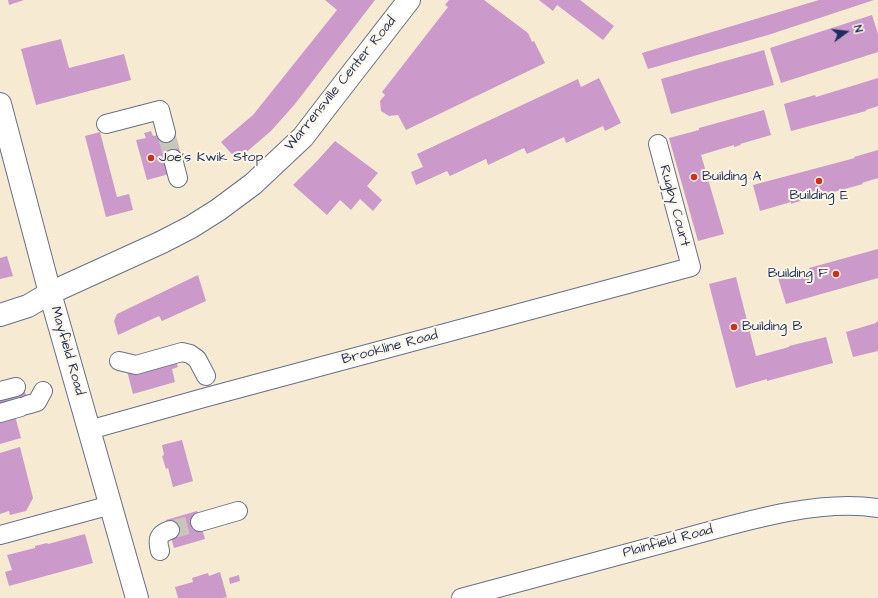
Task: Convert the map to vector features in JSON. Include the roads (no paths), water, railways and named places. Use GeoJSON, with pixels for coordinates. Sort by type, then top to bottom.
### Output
{"type":"FeatureCollection","features":[{"type":"Feature","properties":{"kind":"main road","name":"Warrensville Center Road"},"geometry":{"type":"LineString","coordinates":[[0,314],[28,306],[50,293],[192,227],[253,184],[303,136],[409,0]]}},
{"type":"Feature","properties":{"kind":"main road","name":"Mayfield Road"},"geometry":{"type":"LineString","coordinates":[[0,104],[50,293],[137,598]]}},
{"type":"Feature","properties":{"kind":"street"},"geometry":{"type":"LineString","coordinates":[[106,124],[160,110],[166,132]]}},
{"type":"Feature","properties":{"kind":"street","name":"Rugby Court"},"geometry":{"type":"LineString","coordinates":[[658,144],[691,267]]}},
{"type":"Feature","properties":{"kind":"street"},"geometry":{"type":"LineString","coordinates":[[173,159],[178,178]]}},
{"type":"Feature","properties":{"kind":"street","name":"Brookline Road"},"geometry":{"type":"LineString","coordinates":[[89,430],[691,267]]}},
{"type":"Feature","properties":{"kind":"street"},"geometry":{"type":"LineString","coordinates":[[119,361],[136,365],[182,352],[190,354],[197,359],[206,376]]}},
{"type":"Feature","properties":{"kind":"street"},"geometry":{"type":"LineString","coordinates":[[0,413],[37,402],[43,390]]}},
{"type":"Feature","properties":{"kind":"street"},"geometry":{"type":"LineString","coordinates":[[0,535],[111,504]]}},
{"type":"Feature","properties":{"kind":"street","name":"Plainfield Road"},"geometry":{"type":"LineString","coordinates":[[461,598],[751,520],[812,508],[878,508]]}},
{"type":"Feature","properties":{"kind":"street"},"geometry":{"type":"LineString","coordinates":[[200,522],[238,511]]}},
{"type":"Feature","properties":{"kind":"street"},"geometry":{"type":"LineString","coordinates":[[160,550],[158,544],[160,536],[164,532],[170,530]]}},
{"type":"Feature","properties":{"kind":"tunnel"},"geometry":{"type":"LineString","coordinates":[[166,133],[173,159]]}},
{"type":"Feature","properties":{"kind":"tunnel"},"geometry":{"type":"LineString","coordinates":[[170,530],[200,522]]}},
{"type":"Feature","properties":{"kind":"place","name":"Joe's Kwik Stop"},"geometry":{"type":"Point","coordinates":[151,158]}},
{"type":"Feature","properties":{"kind":"place","name":"Building A"},"geometry":{"type":"Point","coordinates":[694,177]}},
{"type":"Feature","properties":{"kind":"place","name":"Building E"},"geometry":{"type":"Point","coordinates":[819,181]}},
{"type":"Feature","properties":{"kind":"place","name":"Building F"},"geometry":{"type":"Point","coordinates":[836,274]}},
{"type":"Feature","properties":{"kind":"place","name":"Building B"},"geometry":{"type":"Point","coordinates":[734,327]}}]}
